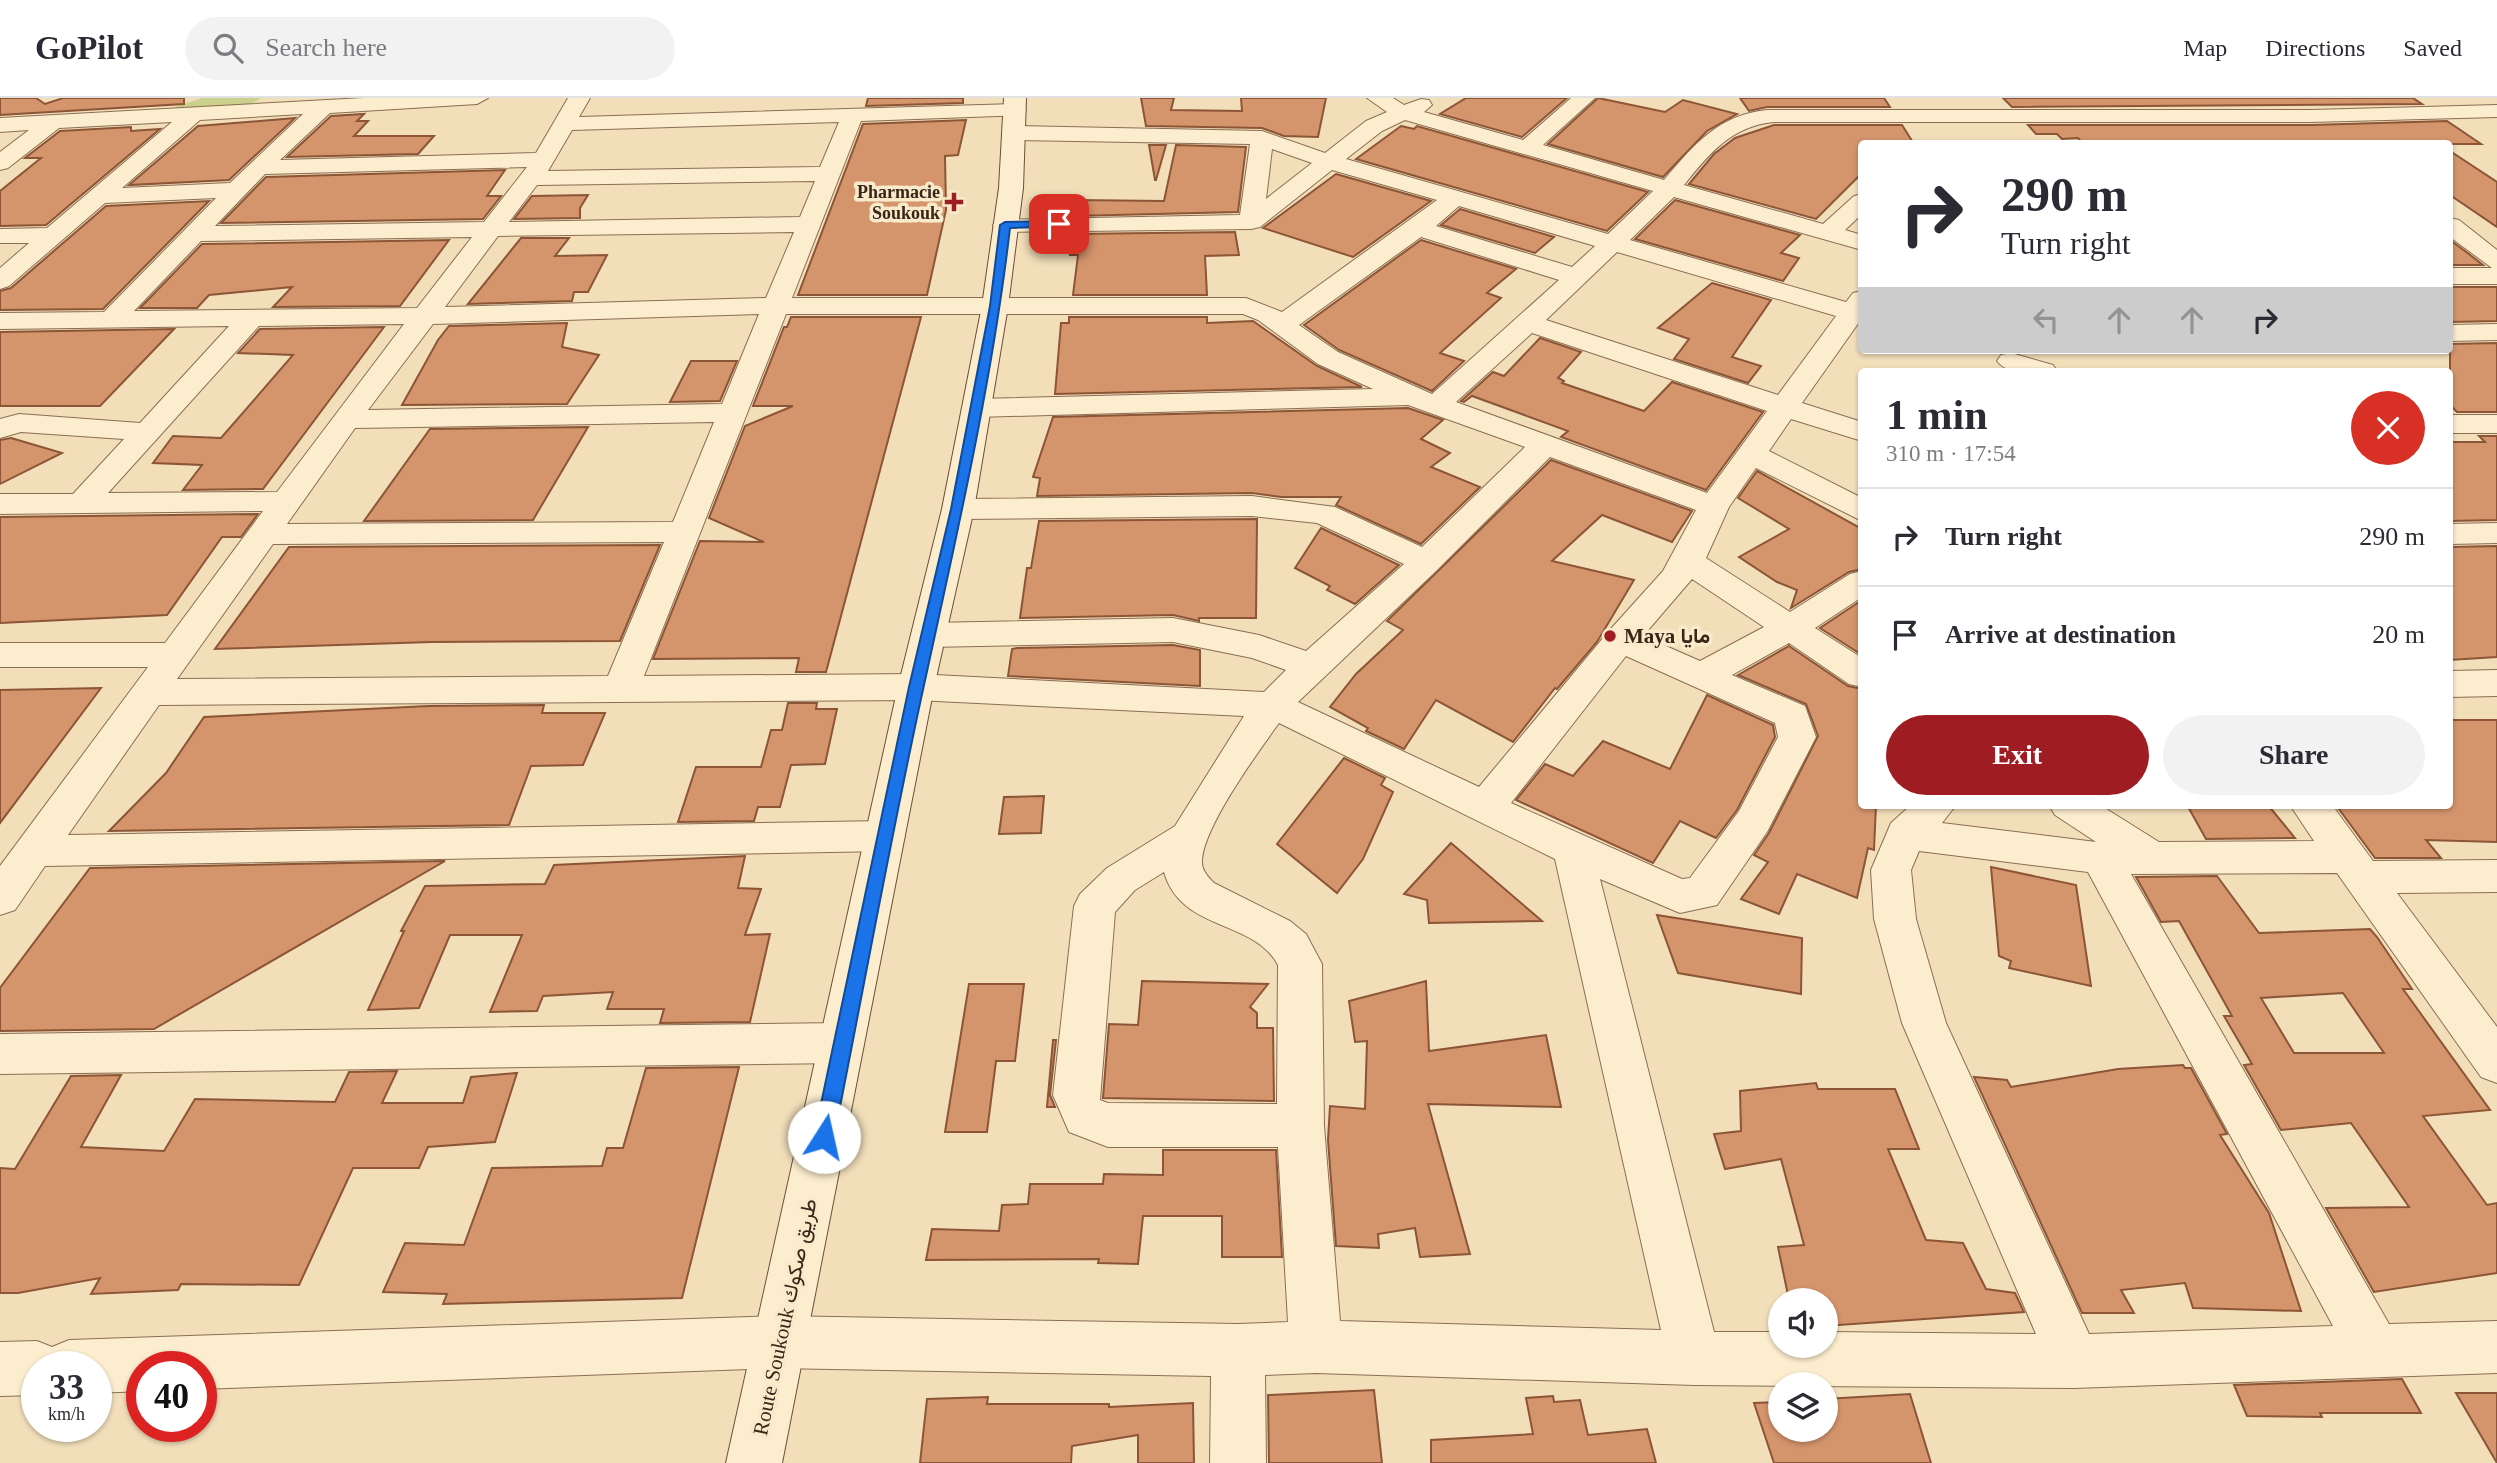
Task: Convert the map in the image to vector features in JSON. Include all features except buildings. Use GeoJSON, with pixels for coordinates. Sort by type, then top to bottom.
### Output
{"type":"FeatureCollection","features":[{"type":"Feature","properties":{"kind":"street"},"geometry":{"type":"LineString","coordinates":[[0,124],[50,111],[194,114],[287,103],[324,107],[477,98]]}},
{"type":"Feature","properties":{"kind":"street"},"geometry":{"type":"LineString","coordinates":[[1378,98],[1401,112],[1858,242]]}},
{"type":"Feature","properties":{"kind":"street"},"geometry":{"type":"LineString","coordinates":[[1005,225],[1251,222],[1374,126],[1435,98]]}},
{"type":"Feature","properties":{"kind":"street"},"geometry":{"type":"LineString","coordinates":[[1525,149],[1584,98]]}},
{"type":"Feature","properties":{"kind":"street"},"geometry":{"type":"LineString","coordinates":[[2287,98],[2336,135]]}},
{"type":"Feature","properties":{"kind":"street"},"geometry":{"type":"LineString","coordinates":[[0,898],[346,419],[536,169],[573,111],[809,107],[853,116],[911,106],[1262,138],[1327,161],[1611,244],[1857,306],[1714,506],[1688,561],[1620,640],[1485,807]]}},
{"type":"Feature","properties":{"kind":"street"},"geometry":{"type":"LineString","coordinates":[[111,320],[197,234],[258,167],[324,107]]}},
{"type":"Feature","properties":{"kind":"street"},"geometry":{"type":"LineString","coordinates":[[977,408],[1425,401],[1530,324],[1670,188],[1712,139],[1739,122],[1822,108],[1963,108],[1985,118],[2311,116],[2497,111]]}},
{"type":"Feature","properties":{"kind":"street"},"geometry":{"type":"LineString","coordinates":[[1963,108],[1985,140]]}},
{"type":"Feature","properties":{"kind":"street"},"geometry":{"type":"LineString","coordinates":[[0,163],[50,111]]}},
{"type":"Feature","properties":{"kind":"street"},"geometry":{"type":"LineString","coordinates":[[2455,111],[2487,133]]}},
{"type":"Feature","properties":{"kind":"street"},"geometry":{"type":"LineString","coordinates":[[0,281],[194,114]]}},
{"type":"Feature","properties":{"kind":"street","name":"Route Soukouk طريق صكوك"},"geometry":{"type":"LineString","coordinates":[[754,1463],[916,687],[958,509],[995,306],[1015,114]]}},
{"type":"Feature","properties":{"kind":"street"},"geometry":{"type":"LineString","coordinates":[[621,689],[853,116]]}},
{"type":"Feature","properties":{"kind":"street"},"geometry":{"type":"LineString","coordinates":[[2169,116],[2188,134]]}},
{"type":"Feature","properties":{"kind":"street"},"geometry":{"type":"LineString","coordinates":[[1251,222],[1262,138]]}},
{"type":"Feature","properties":{"kind":"street"},"geometry":{"type":"LineString","coordinates":[[258,167],[829,174]]}},
{"type":"Feature","properties":{"kind":"street"},"geometry":{"type":"LineString","coordinates":[[100,196],[235,190]]}},
{"type":"Feature","properties":{"kind":"street"},"geometry":{"type":"LineString","coordinates":[[1281,326],[1418,228],[1456,197]]}},
{"type":"Feature","properties":{"kind":"street"},"geometry":{"type":"LineString","coordinates":[[1828,233],[1858,205]]}},
{"type":"Feature","properties":{"kind":"street"},"geometry":{"type":"LineString","coordinates":[[197,234],[808,224]]}},
{"type":"Feature","properties":{"kind":"street"},"geometry":{"type":"LineString","coordinates":[[2453,227],[2497,262]]}},
{"type":"Feature","properties":{"kind":"street"},"geometry":{"type":"LineString","coordinates":[[1418,228],[1577,277]]}},
{"type":"Feature","properties":{"kind":"street"},"geometry":{"type":"LineString","coordinates":[[0,236],[53,234]]}},
{"type":"Feature","properties":{"kind":"street"},"geometry":{"type":"LineString","coordinates":[[2453,276],[2497,276]]}},
{"type":"Feature","properties":{"kind":"street"},"geometry":{"type":"LineString","coordinates":[[0,321],[422,316],[778,306],[1246,306],[1256,308],[1328,359],[1425,401],[1714,506]]}},
{"type":"Feature","properties":{"kind":"street"},"geometry":{"type":"LineString","coordinates":[[80,505],[252,318]]}},
{"type":"Feature","properties":{"kind":"street"},"geometry":{"type":"LineString","coordinates":[[0,335],[40,321]]}},
{"type":"Feature","properties":{"kind":"street"},"geometry":{"type":"LineString","coordinates":[[1530,324],[1858,431]]}},
{"type":"Feature","properties":{"kind":"street"},"geometry":{"type":"LineString","coordinates":[[2453,333],[2497,332]]}},
{"type":"Feature","properties":{"kind":"street"},"geometry":{"type":"LineString","coordinates":[[2011,361],[2033,368]]}},
{"type":"Feature","properties":{"kind":"street"},"geometry":{"type":"LineString","coordinates":[[346,419],[732,413]]}},
{"type":"Feature","properties":{"kind":"street"},"geometry":{"type":"LineString","coordinates":[[0,429],[19,424],[147,432]]}},
{"type":"Feature","properties":{"kind":"street"},"geometry":{"type":"LineString","coordinates":[[2453,425],[2497,424]]}},
{"type":"Feature","properties":{"kind":"street"},"geometry":{"type":"LineString","coordinates":[[1316,1347],[1300,1126],[1300,964],[1296,950],[1287,941],[1258,923],[1208,901],[1186,881],[1180,861],[1188,837],[1273,705],[1426,562],[1544,445]]}},
{"type":"Feature","properties":{"kind":"street"},"geometry":{"type":"LineString","coordinates":[[1752,454],[1858,509]]}},
{"type":"Feature","properties":{"kind":"street"},"geometry":{"type":"LineString","coordinates":[[0,504],[287,501]]}},
{"type":"Feature","properties":{"kind":"street"},"geometry":{"type":"LineString","coordinates":[[958,509],[1252,506],[1297,509],[1343,522],[1426,562]]}},
{"type":"Feature","properties":{"kind":"street"},"geometry":{"type":"LineString","coordinates":[[262,534],[684,532]]}},
{"type":"Feature","properties":{"kind":"street"},"geometry":{"type":"LineString","coordinates":[[2453,534],[2497,533]]}},
{"type":"Feature","properties":{"kind":"street"},"geometry":{"type":"LineString","coordinates":[[1688,561],[1858,672]]}},
{"type":"Feature","properties":{"kind":"street"},"geometry":{"type":"LineString","coordinates":[[1703,675],[1789,628],[1858,585]]}},
{"type":"Feature","properties":{"kind":"street"},"geometry":{"type":"LineString","coordinates":[[928,635],[1173,630],[1259,647],[1314,667]]}},
{"type":"Feature","properties":{"kind":"street"},"geometry":{"type":"LineString","coordinates":[[148,692],[916,687],[1273,705],[1573,850],[1680,896],[1702,894],[1753,821],[1797,731],[1792,715],[1620,640]]}},
{"type":"Feature","properties":{"kind":"street"},"geometry":{"type":"LineString","coordinates":[[0,655],[175,654]]}},
{"type":"Feature","properties":{"kind":"street"},"geometry":{"type":"LineString","coordinates":[[2453,684],[2497,683]]}},
{"type":"Feature","properties":{"kind":"street"},"geometry":{"type":"LineString","coordinates":[[2074,809],[2153,858]]}},
{"type":"Feature","properties":{"kind":"street"},"geometry":{"type":"LineString","coordinates":[[2313,809],[2497,1063]]}},
{"type":"Feature","properties":{"kind":"street"},"geometry":{"type":"LineString","coordinates":[[2074,1361],[1923,1023],[1895,919],[1891,870],[1920,819],[2101,858],[2355,867],[2497,876]]}},
{"type":"Feature","properties":{"kind":"street"},"geometry":{"type":"LineString","coordinates":[[32,851],[885,836]]}},
{"type":"Feature","properties":{"kind":"street"},"geometry":{"type":"LineString","coordinates":[[1188,837],[1121,878],[1095,906],[1076,1095],[1079,1112],[1092,1123],[1108,1125],[1300,1126]]}},
{"type":"Feature","properties":{"kind":"street"},"geometry":{"type":"LineString","coordinates":[[1573,850],[1694,1357]]}},
{"type":"Feature","properties":{"kind":"street"},"geometry":{"type":"LineString","coordinates":[[2101,858],[2374,1349]]}},
{"type":"Feature","properties":{"kind":"street"},"geometry":{"type":"LineString","coordinates":[[0,1054],[841,1043]]}},
{"type":"Feature","properties":{"kind":"street"},"geometry":{"type":"LineString","coordinates":[[112,1365],[778,1342],[1238,1350],[1316,1347],[1694,1357],[2074,1361],[2497,1347]]}},
{"type":"Feature","properties":{"kind":"street"},"geometry":{"type":"LineString","coordinates":[[1238,1350],[1238,1463]]}},
{"type":"Feature","properties":{"kind":"street"},"geometry":{"type":"LineString","coordinates":[[0,1369],[21,1368]]}},
{"type":"Feature","properties":{"kind":"green space"},"geometry":{"type":"Polygon","coordinates":[[[202,98],[262,98],[251,104],[163,111],[202,98]]]}},
{"type":"Feature","properties":{"kind":"place","name":"Pharmacie Soukouk"},"geometry":{"type":"Point","coordinates":[954,202]}},
{"type":"Feature","properties":{"kind":"place","name":"Maya مايا"},"geometry":{"type":"Point","coordinates":[1610,636]}},
{"type":"Feature","properties":{"kind":"route"},"geometry":{"type":"LineString","coordinates":[[824,1137],[841,1043],[916,687],[958,509],[995,306],[1005,225],[1059,224]]}}]}
